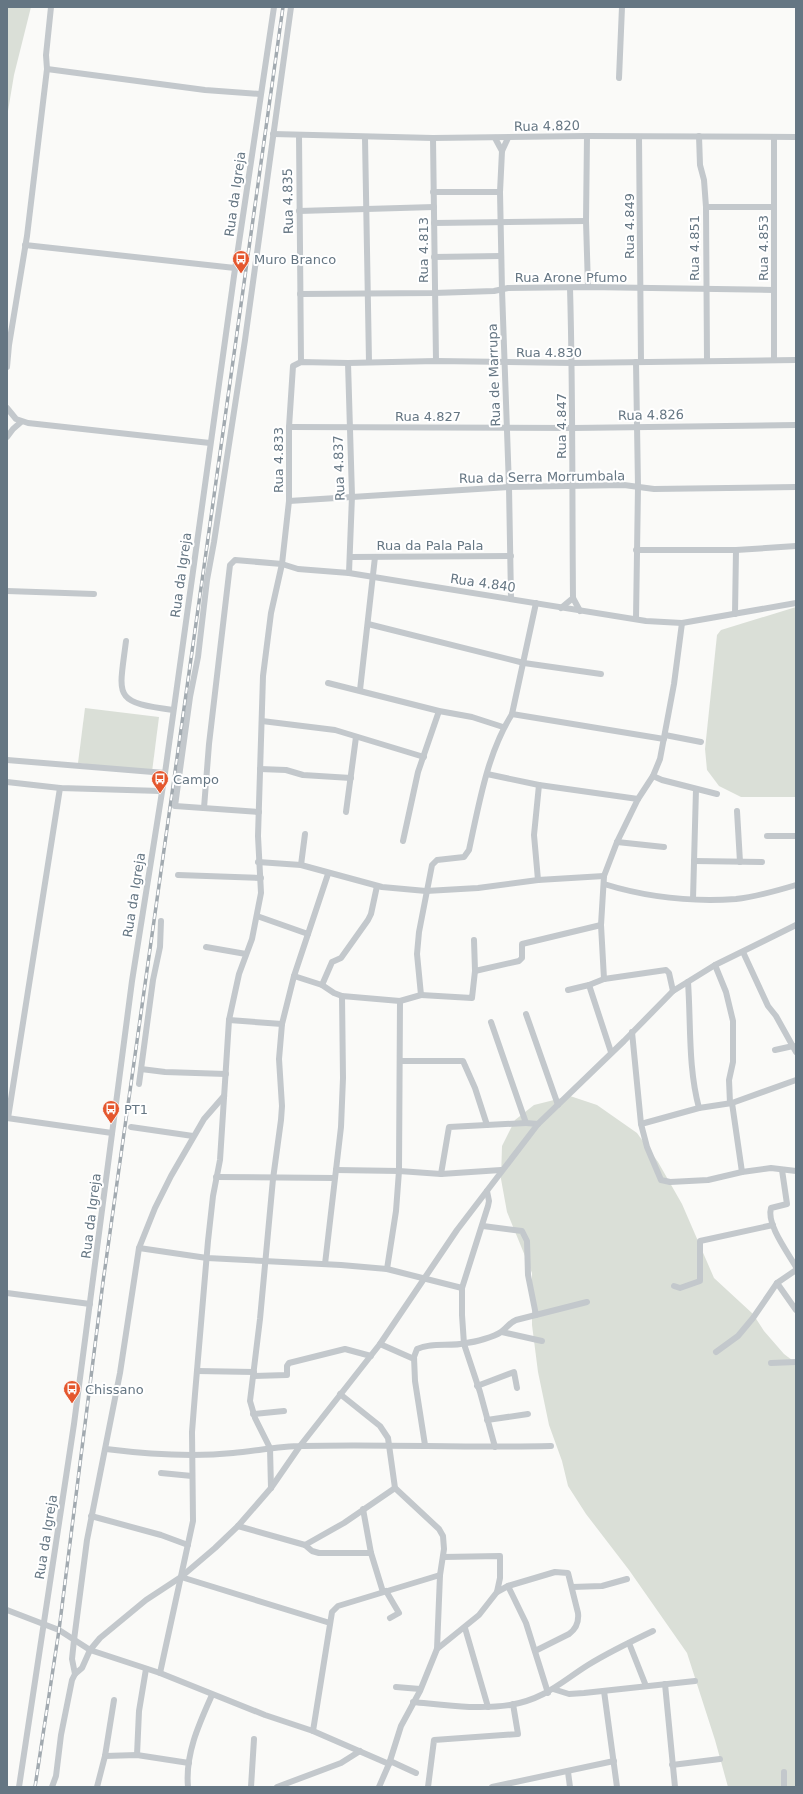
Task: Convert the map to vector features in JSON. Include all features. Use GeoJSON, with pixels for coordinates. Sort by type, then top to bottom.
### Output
{"type":"FeatureCollection","features":[{"type":"Feature","properties":{"kind":"street"},"geometry":{"type":"LineString","coordinates":[[7,366],[25,245],[47,69],[46,55],[51,7]]}},
{"type":"Feature","properties":{"kind":"street","name":"Rua da Igreja"},"geometry":{"type":"LineString","coordinates":[[19,1787],[74,1424],[132,981],[164,773],[235,268],[274,7]]}},
{"type":"Feature","properties":{"kind":"street","name":"Rua da Igreja"},"geometry":{"type":"LineString","coordinates":[[204,808],[175,806],[190,697],[198,657],[206,580],[226,464],[292,7]]}},
{"type":"Feature","properties":{"kind":"street"},"geometry":{"type":"LineString","coordinates":[[619,78],[622,7]]}},
{"type":"Feature","properties":{"kind":"street"},"geometry":{"type":"LineString","coordinates":[[47,69],[205,90],[260,94]]}},
{"type":"Feature","properties":{"kind":"street","name":"Rua 4.820"},"geometry":{"type":"LineString","coordinates":[[273,134],[366,138],[508,138],[587,136],[796,137]]}},
{"type":"Feature","properties":{"kind":"street","name":"Rua 4.835"},"geometry":{"type":"LineString","coordinates":[[299,135],[301,362]]}},
{"type":"Feature","properties":{"kind":"street"},"geometry":{"type":"LineString","coordinates":[[587,136],[586,221],[588,288]]}},
{"type":"Feature","properties":{"kind":"street","name":"Rua 4.851"},"geometry":{"type":"LineString","coordinates":[[699,136],[700,165],[704,180],[706,207],[707,361]]}},
{"type":"Feature","properties":{"kind":"street","name":"Rua 4.849"},"geometry":{"type":"LineString","coordinates":[[636,619],[638,487],[636,426],[640,288],[639,137]]}},
{"type":"Feature","properties":{"kind":"street","name":"Rua 4.853"},"geometry":{"type":"LineString","coordinates":[[774,137],[774,360]]}},
{"type":"Feature","properties":{"kind":"street"},"geometry":{"type":"LineString","coordinates":[[366,138],[369,362]]}},
{"type":"Feature","properties":{"kind":"street","name":"Rua 4.813"},"geometry":{"type":"LineString","coordinates":[[433,138],[436,361]]}},
{"type":"Feature","properties":{"kind":"street"},"geometry":{"type":"LineString","coordinates":[[495,138],[502,151]]}},
{"type":"Feature","properties":{"kind":"street"},"geometry":{"type":"LineString","coordinates":[[502,151],[508,138]]}},
{"type":"Feature","properties":{"kind":"street","name":"Rua de Marrupa"},"geometry":{"type":"LineString","coordinates":[[502,151],[500,221],[512,598]]}},
{"type":"Feature","properties":{"kind":"street"},"geometry":{"type":"LineString","coordinates":[[433,192],[500,192]]}},
{"type":"Feature","properties":{"kind":"street"},"geometry":{"type":"LineString","coordinates":[[299,211],[434,207]]}},
{"type":"Feature","properties":{"kind":"street"},"geometry":{"type":"LineString","coordinates":[[706,207],[774,207]]}},
{"type":"Feature","properties":{"kind":"street"},"geometry":{"type":"LineString","coordinates":[[434,223],[586,221]]}},
{"type":"Feature","properties":{"kind":"street"},"geometry":{"type":"LineString","coordinates":[[25,245],[235,268]]}},
{"type":"Feature","properties":{"kind":"street"},"geometry":{"type":"LineString","coordinates":[[434,257],[501,256]]}},
{"type":"Feature","properties":{"kind":"street","name":"Rua Arone Pfumo"},"geometry":{"type":"LineString","coordinates":[[300,294],[434,293],[570,288],[774,290]]}},
{"type":"Feature","properties":{"kind":"street","name":"Rua 4.847"},"geometry":{"type":"LineString","coordinates":[[570,288],[573,428],[573,598],[580,611]]}},
{"type":"Feature","properties":{"kind":"street","name":"Rua 4.830"},"geometry":{"type":"LineString","coordinates":[[301,362],[348,363],[436,361],[505,363],[796,360]]}},
{"type":"Feature","properties":{"kind":"street","name":"Rua 4.833"},"geometry":{"type":"LineString","coordinates":[[160,1673],[193,1521],[192,1454],[197,1371],[213,1196],[220,1160],[229,1020],[239,974],[252,939],[261,893],[261,878],[258,862],[264,659],[271,613],[282,564],[289,501],[291,371],[293,366],[301,362]]}},
{"type":"Feature","properties":{"kind":"street","name":"Rua 4.837"},"geometry":{"type":"LineString","coordinates":[[348,363],[352,496],[349,573]]}},
{"type":"Feature","properties":{"kind":"street"},"geometry":{"type":"LineString","coordinates":[[7,408],[12,415],[21,422],[210,444]]}},
{"type":"Feature","properties":{"kind":"street"},"geometry":{"type":"LineString","coordinates":[[7,437],[13,428],[21,422]]}},
{"type":"Feature","properties":{"kind":"street","name":"Rua 4.826"},"geometry":{"type":"LineString","coordinates":[[506,427],[573,428],[796,424]]}},
{"type":"Feature","properties":{"kind":"street","name":"Rua 4.827"},"geometry":{"type":"LineString","coordinates":[[289,427],[506,427]]}},
{"type":"Feature","properties":{"kind":"street","name":"Rua da Serra Morrumbala"},"geometry":{"type":"LineString","coordinates":[[289,501],[509,487],[572,485],[624,485],[654,489],[796,488]]}},
{"type":"Feature","properties":{"kind":"street"},"geometry":{"type":"LineString","coordinates":[[636,550],[736,550],[796,546]]}},
{"type":"Feature","properties":{"kind":"street"},"geometry":{"type":"LineString","coordinates":[[735,614],[736,550]]}},
{"type":"Feature","properties":{"kind":"street","name":"Rua da Pala Pala"},"geometry":{"type":"LineString","coordinates":[[350,557],[511,556]]}},
{"type":"Feature","properties":{"kind":"street"},"geometry":{"type":"LineString","coordinates":[[360,690],[374,577],[375,557]]}},
{"type":"Feature","properties":{"kind":"street","name":"Rua 4.840"},"geometry":{"type":"LineString","coordinates":[[204,808],[209,744],[230,565],[235,560],[282,564],[298,569],[349,573],[512,598],[580,611],[636,619],[682,623],[796,603]]}},
{"type":"Feature","properties":{"kind":"street"},"geometry":{"type":"LineString","coordinates":[[7,591],[94,594]]}},
{"type":"Feature","properties":{"kind":"street"},"geometry":{"type":"LineString","coordinates":[[561,608],[573,598]]}},
{"type":"Feature","properties":{"kind":"street"},"geometry":{"type":"LineString","coordinates":[[421,995],[417,954],[419,932],[432,865],[435,861],[440,859],[459,858],[467,855],[487,774],[503,727],[512,714],[536,603]]}},
{"type":"Feature","properties":{"kind":"street"},"geometry":{"type":"LineString","coordinates":[[604,979],[601,926],[604,876],[617,842],[638,799],[653,776],[660,759],[674,684],[682,623]]}},
{"type":"Feature","properties":{"kind":"street"},"geometry":{"type":"LineString","coordinates":[[368,624],[524,663],[601,674]]}},
{"type":"Feature","properties":{"kind":"street"},"geometry":{"type":"LineString","coordinates":[[126,641],[120,686],[125,696],[131,702],[173,710]]}},
{"type":"Feature","properties":{"kind":"street"},"geometry":{"type":"LineString","coordinates":[[328,683],[439,711],[472,717],[503,727]]}},
{"type":"Feature","properties":{"kind":"street"},"geometry":{"type":"LineString","coordinates":[[403,841],[418,772],[439,711]]}},
{"type":"Feature","properties":{"kind":"street"},"geometry":{"type":"LineString","coordinates":[[512,714],[701,742]]}},
{"type":"Feature","properties":{"kind":"street"},"geometry":{"type":"LineString","coordinates":[[262,721],[335,730],[424,757]]}},
{"type":"Feature","properties":{"kind":"street"},"geometry":{"type":"LineString","coordinates":[[346,812],[356,737]]}},
{"type":"Feature","properties":{"kind":"street"},"geometry":{"type":"LineString","coordinates":[[7,760],[164,773]]}},
{"type":"Feature","properties":{"kind":"street"},"geometry":{"type":"LineString","coordinates":[[260,768],[286,770],[303,775],[351,778]]}},
{"type":"Feature","properties":{"kind":"street"},"geometry":{"type":"LineString","coordinates":[[487,774],[539,785],[638,799]]}},
{"type":"Feature","properties":{"kind":"street"},"geometry":{"type":"LineString","coordinates":[[653,776],[662,780],[717,794]]}},
{"type":"Feature","properties":{"kind":"street"},"geometry":{"type":"LineString","coordinates":[[7,782],[60,788],[161,791]]}},
{"type":"Feature","properties":{"kind":"street"},"geometry":{"type":"LineString","coordinates":[[538,880],[534,835],[539,785]]}},
{"type":"Feature","properties":{"kind":"street"},"geometry":{"type":"LineString","coordinates":[[60,788],[8,1118],[112,1133]]}},
{"type":"Feature","properties":{"kind":"street"},"geometry":{"type":"LineString","coordinates":[[693,899],[696,789]]}},
{"type":"Feature","properties":{"kind":"street"},"geometry":{"type":"LineString","coordinates":[[204,808],[260,812]]}},
{"type":"Feature","properties":{"kind":"street"},"geometry":{"type":"LineString","coordinates":[[738,811],[740,862]]}},
{"type":"Feature","properties":{"kind":"street"},"geometry":{"type":"LineString","coordinates":[[301,865],[305,834]]}},
{"type":"Feature","properties":{"kind":"street"},"geometry":{"type":"LineString","coordinates":[[767,836],[796,836]]}},
{"type":"Feature","properties":{"kind":"street"},"geometry":{"type":"LineString","coordinates":[[617,842],[664,847]]}},
{"type":"Feature","properties":{"kind":"street"},"geometry":{"type":"LineString","coordinates":[[258,862],[301,865],[328,874],[377,886],[426,891],[478,888],[538,880],[604,876]]}},
{"type":"Feature","properties":{"kind":"street"},"geometry":{"type":"LineString","coordinates":[[694,862],[762,862]]}},
{"type":"Feature","properties":{"kind":"street"},"geometry":{"type":"LineString","coordinates":[[271,1488],[270,1448],[253,1414],[250,1401],[282,1106],[279,1059],[282,1024],[294,976],[328,874]]}},
{"type":"Feature","properties":{"kind":"street"},"geometry":{"type":"LineString","coordinates":[[178,875],[261,878]]}},
{"type":"Feature","properties":{"kind":"street"},"geometry":{"type":"LineString","coordinates":[[604,884],[646,894],[693,899],[736,899],[763,894],[796,885]]}},
{"type":"Feature","properties":{"kind":"street"},"geometry":{"type":"LineString","coordinates":[[322,984],[332,962],[341,958],[368,920],[371,914],[377,886]]}},
{"type":"Feature","properties":{"kind":"street"},"geometry":{"type":"LineString","coordinates":[[257,916],[308,934]]}},
{"type":"Feature","properties":{"kind":"street"},"geometry":{"type":"LineString","coordinates":[[139,1084],[153,980],[160,947],[161,921]]}},
{"type":"Feature","properties":{"kind":"street"},"geometry":{"type":"LineString","coordinates":[[75,1674],[82,1668],[90,1650],[108,1631],[146,1600],[180,1577],[238,1526],[271,1488],[300,1446],[380,1344],[457,1230],[501,1170],[538,1124],[673,991],[715,965],[796,925]]}},
{"type":"Feature","properties":{"kind":"street"},"geometry":{"type":"LineString","coordinates":[[475,971],[519,961],[522,958],[522,944],[601,926]]}},
{"type":"Feature","properties":{"kind":"street"},"geometry":{"type":"LineString","coordinates":[[294,976],[322,984],[334,993],[342,996],[400,1001],[421,995],[472,998],[475,971],[474,940]]}},
{"type":"Feature","properties":{"kind":"street"},"geometry":{"type":"LineString","coordinates":[[206,947],[246,954]]}},
{"type":"Feature","properties":{"kind":"street"},"geometry":{"type":"LineString","coordinates":[[743,952],[768,1006],[796,1052]]}},
{"type":"Feature","properties":{"kind":"street"},"geometry":{"type":"LineString","coordinates":[[715,965],[724,987],[733,1021],[733,1062],[729,1080],[731,1103],[742,1172]]}},
{"type":"Feature","properties":{"kind":"street"},"geometry":{"type":"LineString","coordinates":[[568,990],[589,985],[604,979],[666,970],[669,974],[673,991]]}},
{"type":"Feature","properties":{"kind":"street"},"geometry":{"type":"LineString","coordinates":[[688,982],[691,1066],[693,1087],[699,1108]]}},
{"type":"Feature","properties":{"kind":"street"},"geometry":{"type":"LineString","coordinates":[[589,985],[611,1052]]}},
{"type":"Feature","properties":{"kind":"street"},"geometry":{"type":"LineString","coordinates":[[325,1264],[334,1178],[339,1149],[343,1078],[342,996]]}},
{"type":"Feature","properties":{"kind":"street"},"geometry":{"type":"LineString","coordinates":[[387,1269],[395,1218],[399,1171],[400,1001]]}},
{"type":"Feature","properties":{"kind":"street"},"geometry":{"type":"LineString","coordinates":[[526,1014],[558,1105]]}},
{"type":"Feature","properties":{"kind":"street"},"geometry":{"type":"LineString","coordinates":[[229,1020],[282,1024]]}},
{"type":"Feature","properties":{"kind":"street"},"geometry":{"type":"LineString","coordinates":[[491,1022],[526,1123]]}},
{"type":"Feature","properties":{"kind":"street"},"geometry":{"type":"LineString","coordinates":[[632,1032],[641,1124],[647,1147],[661,1180],[670,1182],[708,1180],[742,1172],[771,1168],[796,1171]]}},
{"type":"Feature","properties":{"kind":"street"},"geometry":{"type":"LineString","coordinates":[[775,1050],[793,1046]]}},
{"type":"Feature","properties":{"kind":"street"},"geometry":{"type":"LineString","coordinates":[[400,1061],[463,1060],[475,1088],[487,1125]]}},
{"type":"Feature","properties":{"kind":"street"},"geometry":{"type":"LineString","coordinates":[[141,1069],[165,1072],[226,1074]]}},
{"type":"Feature","properties":{"kind":"street"},"geometry":{"type":"LineString","coordinates":[[641,1124],[699,1108],[731,1103],[796,1080]]}},
{"type":"Feature","properties":{"kind":"street"},"geometry":{"type":"LineString","coordinates":[[52,1787],[56,1776],[66,1704],[75,1674],[72,1659],[91,1516],[106,1449],[125,1345],[139,1248],[155,1208],[193,1136],[204,1119],[224,1096]]}},
{"type":"Feature","properties":{"kind":"street"},"geometry":{"type":"LineString","coordinates":[[441,1174],[449,1127],[526,1123],[538,1124]]}},
{"type":"Feature","properties":{"kind":"street"},"geometry":{"type":"LineString","coordinates":[[131,1127],[193,1136]]}},
{"type":"Feature","properties":{"kind":"street"},"geometry":{"type":"LineString","coordinates":[[336,1170],[399,1171],[441,1174],[501,1170]]}},
{"type":"Feature","properties":{"kind":"street"},"geometry":{"type":"LineString","coordinates":[[716,1352],[738,1336],[753,1318],[777,1283],[796,1268],[772,1225],[770,1214],[772,1208],[787,1204],[782,1170]]}},
{"type":"Feature","properties":{"kind":"street"},"geometry":{"type":"LineString","coordinates":[[216,1177],[273,1179],[334,1178]]}},
{"type":"Feature","properties":{"kind":"street"},"geometry":{"type":"LineString","coordinates":[[487,1191],[489,1200],[483,1226],[462,1288],[464,1344],[494,1447]]}},
{"type":"Feature","properties":{"kind":"street"},"geometry":{"type":"LineString","coordinates":[[674,1286],[680,1288],[700,1281],[700,1241],[772,1225]]}},
{"type":"Feature","properties":{"kind":"street"},"geometry":{"type":"LineString","coordinates":[[483,1226],[522,1231],[526,1237],[528,1275],[536,1316]]}},
{"type":"Feature","properties":{"kind":"street"},"geometry":{"type":"LineString","coordinates":[[139,1248],[207,1258],[265,1260],[387,1269],[462,1288]]}},
{"type":"Feature","properties":{"kind":"street"},"geometry":{"type":"LineString","coordinates":[[777,1283],[796,1310]]}},
{"type":"Feature","properties":{"kind":"street"},"geometry":{"type":"LineString","coordinates":[[7,1293],[90,1304]]}},
{"type":"Feature","properties":{"kind":"street"},"geometry":{"type":"LineString","coordinates":[[425,1445],[415,1382],[414,1360],[417,1349],[421,1347],[464,1344],[478,1341],[502,1332],[510,1323],[516,1320],[587,1302]]}},
{"type":"Feature","properties":{"kind":"street"},"geometry":{"type":"LineString","coordinates":[[502,1332],[542,1342]]}},
{"type":"Feature","properties":{"kind":"street"},"geometry":{"type":"LineString","coordinates":[[380,1344],[414,1360]]}},
{"type":"Feature","properties":{"kind":"street"},"geometry":{"type":"LineString","coordinates":[[197,1371],[287,1375],[287,1366],[289,1363],[345,1349],[371,1356]]}},
{"type":"Feature","properties":{"kind":"street"},"geometry":{"type":"LineString","coordinates":[[771,1363],[796,1362]]}},
{"type":"Feature","properties":{"kind":"street"},"geometry":{"type":"LineString","coordinates":[[477,1386],[514,1372],[517,1388]]}},
{"type":"Feature","properties":{"kind":"street"},"geometry":{"type":"LineString","coordinates":[[340,1394],[380,1426],[388,1438],[394,1488],[438,1530],[442,1536],[443,1557],[440,1575],[437,1649],[420,1689],[401,1726],[390,1763],[379,1787]]}},
{"type":"Feature","properties":{"kind":"street"},"geometry":{"type":"LineString","coordinates":[[253,1414],[284,1411]]}},
{"type":"Feature","properties":{"kind":"street"},"geometry":{"type":"LineString","coordinates":[[487,1420],[528,1414]]}},
{"type":"Feature","properties":{"kind":"street"},"geometry":{"type":"LineString","coordinates":[[106,1449],[155,1454],[192,1454],[232,1453],[300,1446],[551,1446]]}},
{"type":"Feature","properties":{"kind":"street"},"geometry":{"type":"LineString","coordinates":[[161,1473],[192,1476]]}},
{"type":"Feature","properties":{"kind":"street"},"geometry":{"type":"LineString","coordinates":[[305,1545],[344,1523],[394,1488]]}},
{"type":"Feature","properties":{"kind":"street"},"geometry":{"type":"LineString","coordinates":[[363,1509],[371,1554],[384,1591],[399,1613],[390,1618]]}},
{"type":"Feature","properties":{"kind":"street"},"geometry":{"type":"LineString","coordinates":[[91,1516],[188,1545]]}},
{"type":"Feature","properties":{"kind":"street"},"geometry":{"type":"LineString","coordinates":[[238,1526],[305,1545],[312,1551],[318,1553],[371,1554]]}},
{"type":"Feature","properties":{"kind":"street"},"geometry":{"type":"LineString","coordinates":[[443,1557],[500,1556],[500,1578],[497,1592]]}},
{"type":"Feature","properties":{"kind":"street"},"geometry":{"type":"LineString","coordinates":[[437,1649],[453,1635],[465,1628],[479,1615],[497,1592],[508,1586],[555,1572],[568,1573],[579,1619],[574,1630],[569,1634],[535,1651]]}},
{"type":"Feature","properties":{"kind":"street"},"geometry":{"type":"LineString","coordinates":[[313,1731],[332,1612],[338,1606],[440,1575]]}},
{"type":"Feature","properties":{"kind":"street"},"geometry":{"type":"LineString","coordinates":[[180,1577],[330,1623]]}},
{"type":"Feature","properties":{"kind":"street"},"geometry":{"type":"LineString","coordinates":[[572,1587],[602,1586],[627,1579]]}},
{"type":"Feature","properties":{"kind":"street"},"geometry":{"type":"LineString","coordinates":[[508,1586],[526,1623],[550,1691]]}},
{"type":"Feature","properties":{"kind":"street"},"geometry":{"type":"LineString","coordinates":[[7,1610],[58,1630],[90,1650],[160,1673],[212,1695],[313,1731],[416,1773]]}},
{"type":"Feature","properties":{"kind":"street"},"geometry":{"type":"LineString","coordinates":[[465,1628],[488,1707]]}},
{"type":"Feature","properties":{"kind":"street"},"geometry":{"type":"LineString","coordinates":[[413,1702],[481,1708],[513,1704],[550,1691],[589,1664],[653,1630]]}},
{"type":"Feature","properties":{"kind":"street"},"geometry":{"type":"LineString","coordinates":[[629,1643],[646,1686]]}},
{"type":"Feature","properties":{"kind":"street"},"geometry":{"type":"LineString","coordinates":[[137,1755],[139,1711],[146,1669]]}},
{"type":"Feature","properties":{"kind":"street"},"geometry":{"type":"LineString","coordinates":[[550,1691],[569,1694],[696,1681]]}},
{"type":"Feature","properties":{"kind":"street"},"geometry":{"type":"LineString","coordinates":[[666,1684],[675,1787]]}},
{"type":"Feature","properties":{"kind":"street"},"geometry":{"type":"LineString","coordinates":[[396,1686],[420,1689]]}},
{"type":"Feature","properties":{"kind":"street"},"geometry":{"type":"LineString","coordinates":[[604,1691],[618,1787]]}},
{"type":"Feature","properties":{"kind":"street"},"geometry":{"type":"LineString","coordinates":[[188,1787],[188,1763],[195,1733],[212,1695]]}},
{"type":"Feature","properties":{"kind":"street"},"geometry":{"type":"LineString","coordinates":[[97,1787],[105,1756],[114,1700]]}},
{"type":"Feature","properties":{"kind":"street"},"geometry":{"type":"LineString","coordinates":[[428,1787],[434,1740],[518,1734],[513,1704]]}},
{"type":"Feature","properties":{"kind":"street"},"geometry":{"type":"LineString","coordinates":[[250,1787],[254,1739]]}},
{"type":"Feature","properties":{"kind":"street"},"geometry":{"type":"LineString","coordinates":[[277,1787],[341,1764],[360,1751]]}},
{"type":"Feature","properties":{"kind":"street"},"geometry":{"type":"LineString","coordinates":[[105,1756],[137,1755],[188,1763]]}},
{"type":"Feature","properties":{"kind":"street"},"geometry":{"type":"LineString","coordinates":[[672,1765],[720,1759]]}},
{"type":"Feature","properties":{"kind":"street"},"geometry":{"type":"LineString","coordinates":[[492,1787],[614,1761]]}},
{"type":"Feature","properties":{"kind":"street"},"geometry":{"type":"LineString","coordinates":[[568,1772],[570,1787]]}},
{"type":"Feature","properties":{"kind":"street"},"geometry":{"type":"LineString","coordinates":[[784,1772],[784,1787]]}},
{"type":"Feature","properties":{"kind":"shaded area"},"geometry":{"type":"Polygon","coordinates":[[[7,7],[31,7],[14,75],[7,117],[7,7]]]}},
{"type":"Feature","properties":{"kind":"shaded area"},"geometry":{"type":"Polygon","coordinates":[[[796,607],[796,797],[741,797],[719,786],[707,770],[705,749],[717,635],[721,630],[796,607]]]}},
{"type":"Feature","properties":{"kind":"shaded area"},"geometry":{"type":"Polygon","coordinates":[[[85,708],[159,717],[152,772],[78,763],[85,708]]]}},
{"type":"Feature","properties":{"kind":"shaded area"},"geometry":{"type":"Polygon","coordinates":[[[570,1096],[597,1105],[637,1133],[658,1162],[682,1204],[714,1278],[753,1314],[764,1331],[784,1354],[796,1363],[796,1787],[728,1787],[715,1740],[687,1653],[629,1570],[586,1514],[568,1486],[562,1461],[549,1425],[538,1372],[532,1325],[532,1273],[507,1212],[501,1179],[502,1146],[515,1120],[534,1105],[570,1096]]]}},
{"type":"Feature","properties":{"kind":"railway"},"geometry":{"type":"LineString","coordinates":[[35,1787],[59,1630],[103,1282],[283,7]]}},
{"type":"Feature","properties":{"kind":"place","name":"Muro Branco"},"geometry":{"type":"Point","coordinates":[241,274]}},
{"type":"Feature","properties":{"kind":"place","name":"Campo"},"geometry":{"type":"Point","coordinates":[160,794]}},
{"type":"Feature","properties":{"kind":"place","name":"PT1"},"geometry":{"type":"Point","coordinates":[111,1124]}},
{"type":"Feature","properties":{"kind":"place","name":"Chissano"},"geometry":{"type":"Point","coordinates":[72,1404]}}]}
